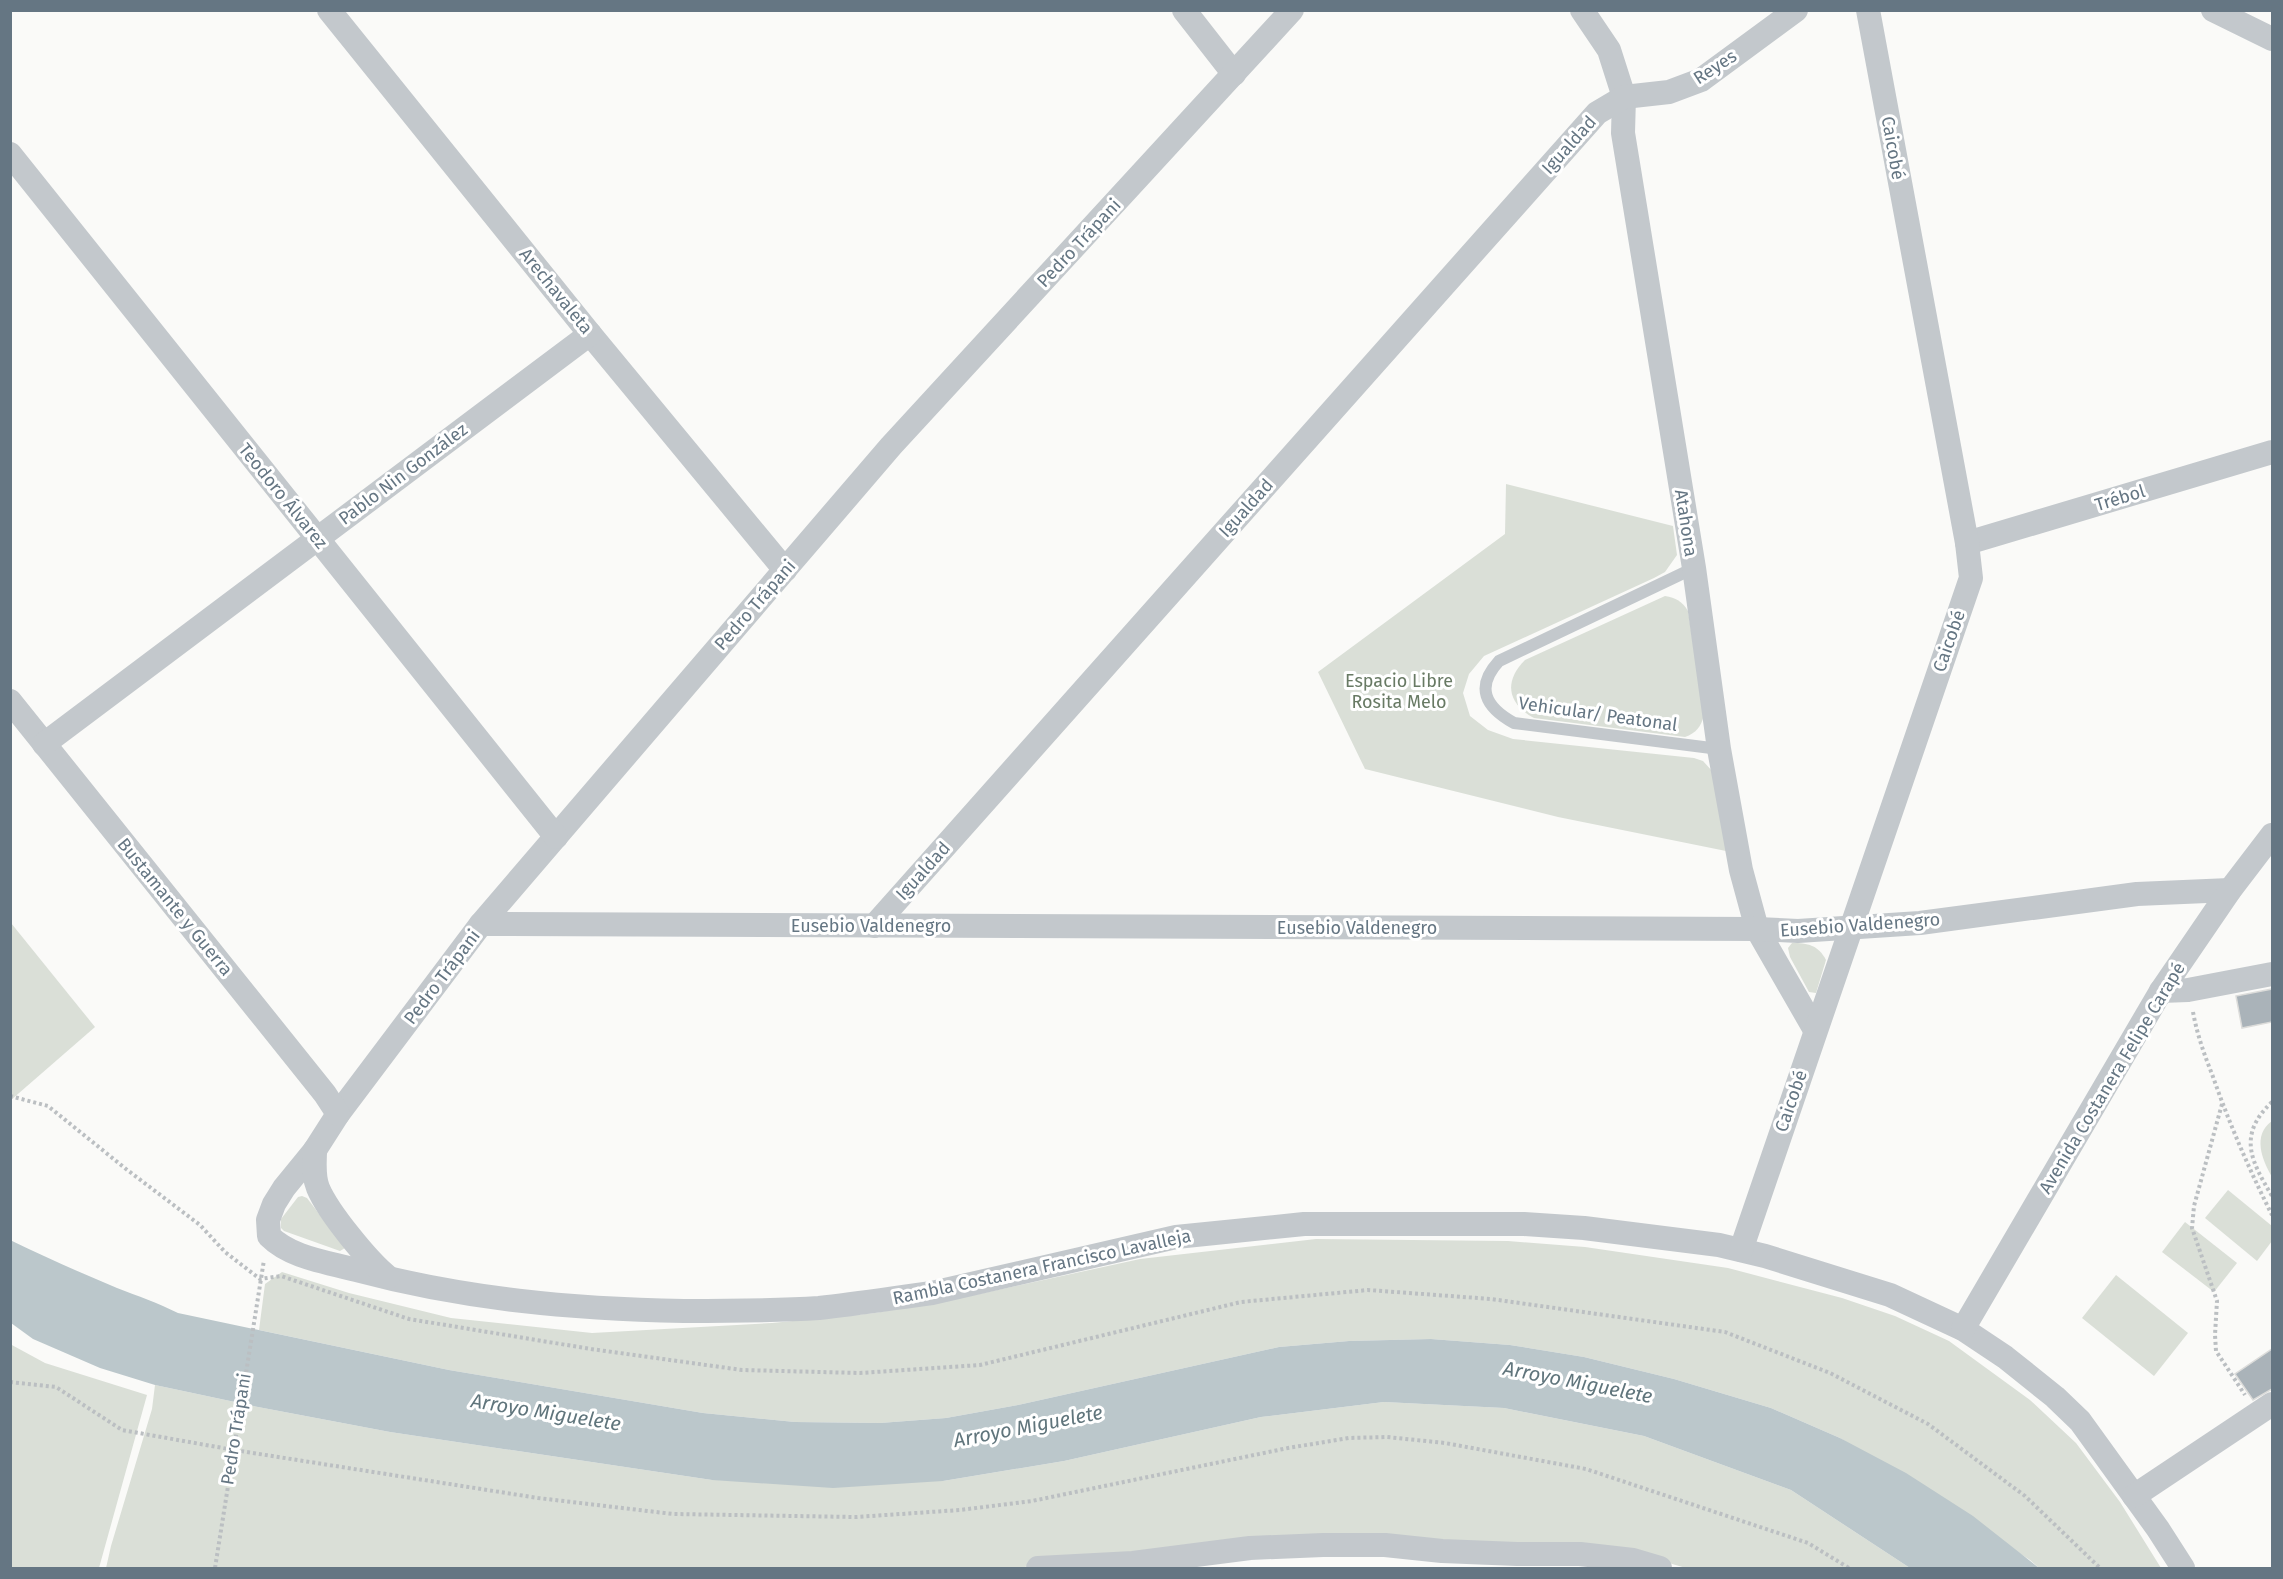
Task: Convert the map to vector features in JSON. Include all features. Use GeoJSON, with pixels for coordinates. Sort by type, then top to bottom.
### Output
{"type":"FeatureCollection","features":[{"type":"Feature","properties":{"kind":"street","name":"Arechavaleta"},"geometry":{"type":"LineString","coordinates":[[329,10],[590,334],[785,570]]}},
{"type":"Feature","properties":{"kind":"street"},"geometry":{"type":"LineString","coordinates":[[1184,10],[1234,75]]}},
{"type":"Feature","properties":{"kind":"street","name":"Pedro Trápani"},"geometry":{"type":"LineString","coordinates":[[269,1236],[268,1220],[274,1204],[315,1150],[338,1114],[481,924],[891,446],[1292,10]]}},
{"type":"Feature","properties":{"kind":"street","name":"Atahona"},"geometry":{"type":"LineString","coordinates":[[1582,10],[1610,50],[1624,97],[1623,133],[1694,568],[1719,749],[1741,870],[1757,929],[1815,1030]]}},
{"type":"Feature","properties":{"kind":"street","name":"Reyes"},"geometry":{"type":"LineString","coordinates":[[1624,97],[1669,92],[1701,80],[1796,10]]}},
{"type":"Feature","properties":{"kind":"street","name":"Caicobé"},"geometry":{"type":"LineString","coordinates":[[1740,1250],[1971,578],[1967,543],[1868,10]]}},
{"type":"Feature","properties":{"kind":"street"},"geometry":{"type":"LineString","coordinates":[[2213,10],[2272,39]]}},
{"type":"Feature","properties":{"kind":"street","name":"Igualdad"},"geometry":{"type":"LineString","coordinates":[[874,926],[1597,113],[1624,97]]}},
{"type":"Feature","properties":{"kind":"street","name":"Teodoro Álvarez"},"geometry":{"type":"LineString","coordinates":[[10,154],[556,837]]}},
{"type":"Feature","properties":{"kind":"street","name":"Pablo Nin González"},"geometry":{"type":"LineString","coordinates":[[44,744],[590,334]]}},
{"type":"Feature","properties":{"kind":"street","name":"Trébol"},"geometry":{"type":"LineString","coordinates":[[1967,543],[2272,452]]}},
{"type":"Feature","properties":{"kind":"street","name":"Bustamante y Guerra"},"geometry":{"type":"LineString","coordinates":[[10,701],[338,1114]]}},
{"type":"Feature","properties":{"kind":"street","name":"Avenida Costanera Felipe Carapé"},"geometry":{"type":"LineString","coordinates":[[1963,1329],[2161,991],[2230,890],[2272,835]]}},
{"type":"Feature","properties":{"kind":"street","name":"Eusebio Valdenegro"},"geometry":{"type":"LineString","coordinates":[[481,924],[1757,929],[1798,932],[1920,923],[2137,894],[2230,890]]}},
{"type":"Feature","properties":{"kind":"street"},"geometry":{"type":"LineString","coordinates":[[2161,991],[2188,990],[2272,974]]}},
{"type":"Feature","properties":{"kind":"street"},"geometry":{"type":"LineString","coordinates":[[315,1150],[314,1170],[318,1188],[353,1239],[377,1268],[390,1279]]}},
{"type":"Feature","properties":{"kind":"street","name":"Rambla Costanera Francisco Lavalleja"},"geometry":{"type":"LineString","coordinates":[[269,1236],[288,1251],[390,1279],[511,1301],[606,1310],[748,1312],[817,1308],[932,1293],[1176,1237],[1304,1224],[1524,1224],[1719,1245],[1890,1295],[1963,1329],[2006,1357],[2080,1421],[2134,1496],[2182,1569]]}},
{"type":"Feature","properties":{"kind":"street"},"geometry":{"type":"LineString","coordinates":[[2134,1496],[2265,1409]]}},
{"type":"Feature","properties":{"kind":"street"},"geometry":{"type":"LineString","coordinates":[[1038,1569],[1133,1563],[1250,1548],[1323,1545],[1385,1545],[1515,1561],[1580,1554],[1611,1556],[1634,1560],[1660,1569]]}},
{"type":"Feature","properties":{"kind":"lane","name":"Vehicular/ Peatonal"},"geometry":{"type":"LineString","coordinates":[[1694,568],[1499,662],[1490,672],[1485,685],[1492,707],[1514,723],[1719,749]]}},
{"type":"Feature","properties":{"kind":"path"},"geometry":{"type":"LineString","coordinates":[[2188,990],[2196,1030],[2222,1104],[2272,1215]]}},
{"type":"Feature","properties":{"kind":"path"},"geometry":{"type":"LineString","coordinates":[[10,1096],[48,1106],[200,1225],[225,1252],[260,1279],[281,1276],[409,1319],[603,1351],[754,1370],[860,1373],[980,1365],[1241,1302],[1368,1290],[1491,1299],[1725,1332],[1830,1373],[1928,1424],[2025,1496],[2100,1569]]}},
{"type":"Feature","properties":{"kind":"path"},"geometry":{"type":"LineString","coordinates":[[2272,1102],[2258,1118],[2251,1134],[2250,1152],[2254,1165],[2272,1196]]}},
{"type":"Feature","properties":{"kind":"path"},"geometry":{"type":"LineString","coordinates":[[2222,1104],[2194,1206],[2192,1228],[2217,1301],[2217,1351],[2265,1409]]}},
{"type":"Feature","properties":{"kind":"path","name":"Pedro Trápani"},"geometry":{"type":"LineString","coordinates":[[215,1569],[258,1290]]}},
{"type":"Feature","properties":{"kind":"path"},"geometry":{"type":"LineString","coordinates":[[10,1382],[56,1387],[122,1430],[538,1498],[673,1515],[856,1517],[960,1510],[1032,1501],[1288,1448],[1349,1438],[1387,1437],[1445,1443],[1586,1469],[1808,1542],[1849,1569]]}},
{"type":"Feature","properties":{"kind":"green space","name":"Espacio Libre Rosita Melo"},"geometry":{"type":"Polygon","coordinates":[[[1506,484],[1673,526],[1677,555],[1665,572],[1654,578],[1484,656],[1469,674],[1463,693],[1470,716],[1488,730],[1513,739],[1694,758],[1703,761],[1713,772],[1726,851],[1558,817],[1365,769],[1318,672],[1505,534],[1506,484]]]}},
{"type":"Feature","properties":{"kind":"green space"},"geometry":{"type":"Polygon","coordinates":[[[1665,596],[1678,600],[1688,611],[1704,715],[1700,726],[1692,734],[1685,737],[1534,718],[1519,706],[1514,699],[1511,684],[1513,676],[1525,660],[1665,596]]]}},
{"type":"Feature","properties":{"kind":"green space"},"geometry":{"type":"Polygon","coordinates":[[[11,923],[95,1027],[10,1100],[11,923]]]}},
{"type":"Feature","properties":{"kind":"green space"},"geometry":{"type":"Polygon","coordinates":[[[1792,943],[1812,946],[1820,951],[1826,960],[1816,993],[1809,992],[1790,957],[1788,948],[1792,943]]]}},
{"type":"Feature","properties":{"kind":"green space"},"geometry":{"type":"Polygon","coordinates":[[[2272,1121],[2272,1177],[2262,1156],[2261,1140],[2262,1133],[2272,1121]]]}},
{"type":"Feature","properties":{"kind":"green space"},"geometry":{"type":"Polygon","coordinates":[[[2228,1190],[2272,1226],[2272,1241],[2257,1261],[2205,1218],[2228,1190]]]}},
{"type":"Feature","properties":{"kind":"green space"},"geometry":{"type":"Polygon","coordinates":[[[298,1197],[307,1198],[345,1248],[340,1251],[281,1228],[281,1219],[298,1197]]]}},
{"type":"Feature","properties":{"kind":"green space"},"geometry":{"type":"Polygon","coordinates":[[[2185,1222],[2237,1263],[2214,1292],[2162,1252],[2185,1222]]]}},
{"type":"Feature","properties":{"kind":"green space"},"geometry":{"type":"Polygon","coordinates":[[[1316,1239],[1508,1241],[1585,1247],[1728,1268],[1842,1298],[1895,1316],[1949,1341],[2030,1400],[2076,1443],[2120,1502],[2161,1568],[2039,1568],[1840,1438],[1771,1408],[1674,1379],[1584,1357],[1510,1345],[1431,1339],[1349,1341],[1279,1347],[1018,1405],[946,1418],[880,1423],[795,1422],[703,1413],[449,1370],[259,1330],[265,1284],[282,1272],[349,1293],[451,1318],[592,1333],[772,1323],[875,1313],[979,1294],[1140,1259],[1316,1239]]]}},
{"type":"Feature","properties":{"kind":"green space"},"geometry":{"type":"Polygon","coordinates":[[[2116,1275],[2188,1333],[2154,1376],[2082,1318],[2116,1275]]]}},
{"type":"Feature","properties":{"kind":"green space"},"geometry":{"type":"Polygon","coordinates":[[[10,1344],[45,1363],[147,1395],[99,1568],[11,1568],[10,1344]]]}},
{"type":"Feature","properties":{"kind":"green space"},"geometry":{"type":"Polygon","coordinates":[[[155,1385],[390,1432],[712,1480],[943,1481],[1064,1461],[1261,1417],[1384,1402],[1504,1408],[1644,1436],[1791,1490],[1910,1568],[1686,1568],[1617,1548],[1041,1562],[1022,1568],[106,1568],[152,1409],[155,1385]]]}},
{"type":"Feature","properties":{"kind":"water","name":"Arroyo Miguelete"},"geometry":{"type":"Polygon","coordinates":[[[10,1240],[90,1277],[178,1313],[449,1370],[703,1413],[795,1422],[880,1423],[946,1418],[1018,1405],[1279,1347],[1349,1341],[1431,1339],[1510,1345],[1584,1357],[1674,1379],[1771,1408],[1840,1438],[1906,1473],[1973,1516],[2039,1568],[1910,1568],[1791,1490],[1644,1436],[1504,1408],[1384,1402],[1261,1417],[1064,1461],[943,1481],[833,1488],[712,1480],[390,1432],[155,1385],[100,1368],[33,1339],[11,1323],[10,1240]]]}},
{"type":"Feature","properties":{"kind":"building"},"geometry":{"type":"Polygon","coordinates":[[[2272,989],[2272,1022],[2242,1028],[2236,996],[2272,989]]]}},
{"type":"Feature","properties":{"kind":"building"},"geometry":{"type":"Polygon","coordinates":[[[2272,1349],[2272,1389],[2253,1400],[2235,1374],[2272,1349]]]}}]}
